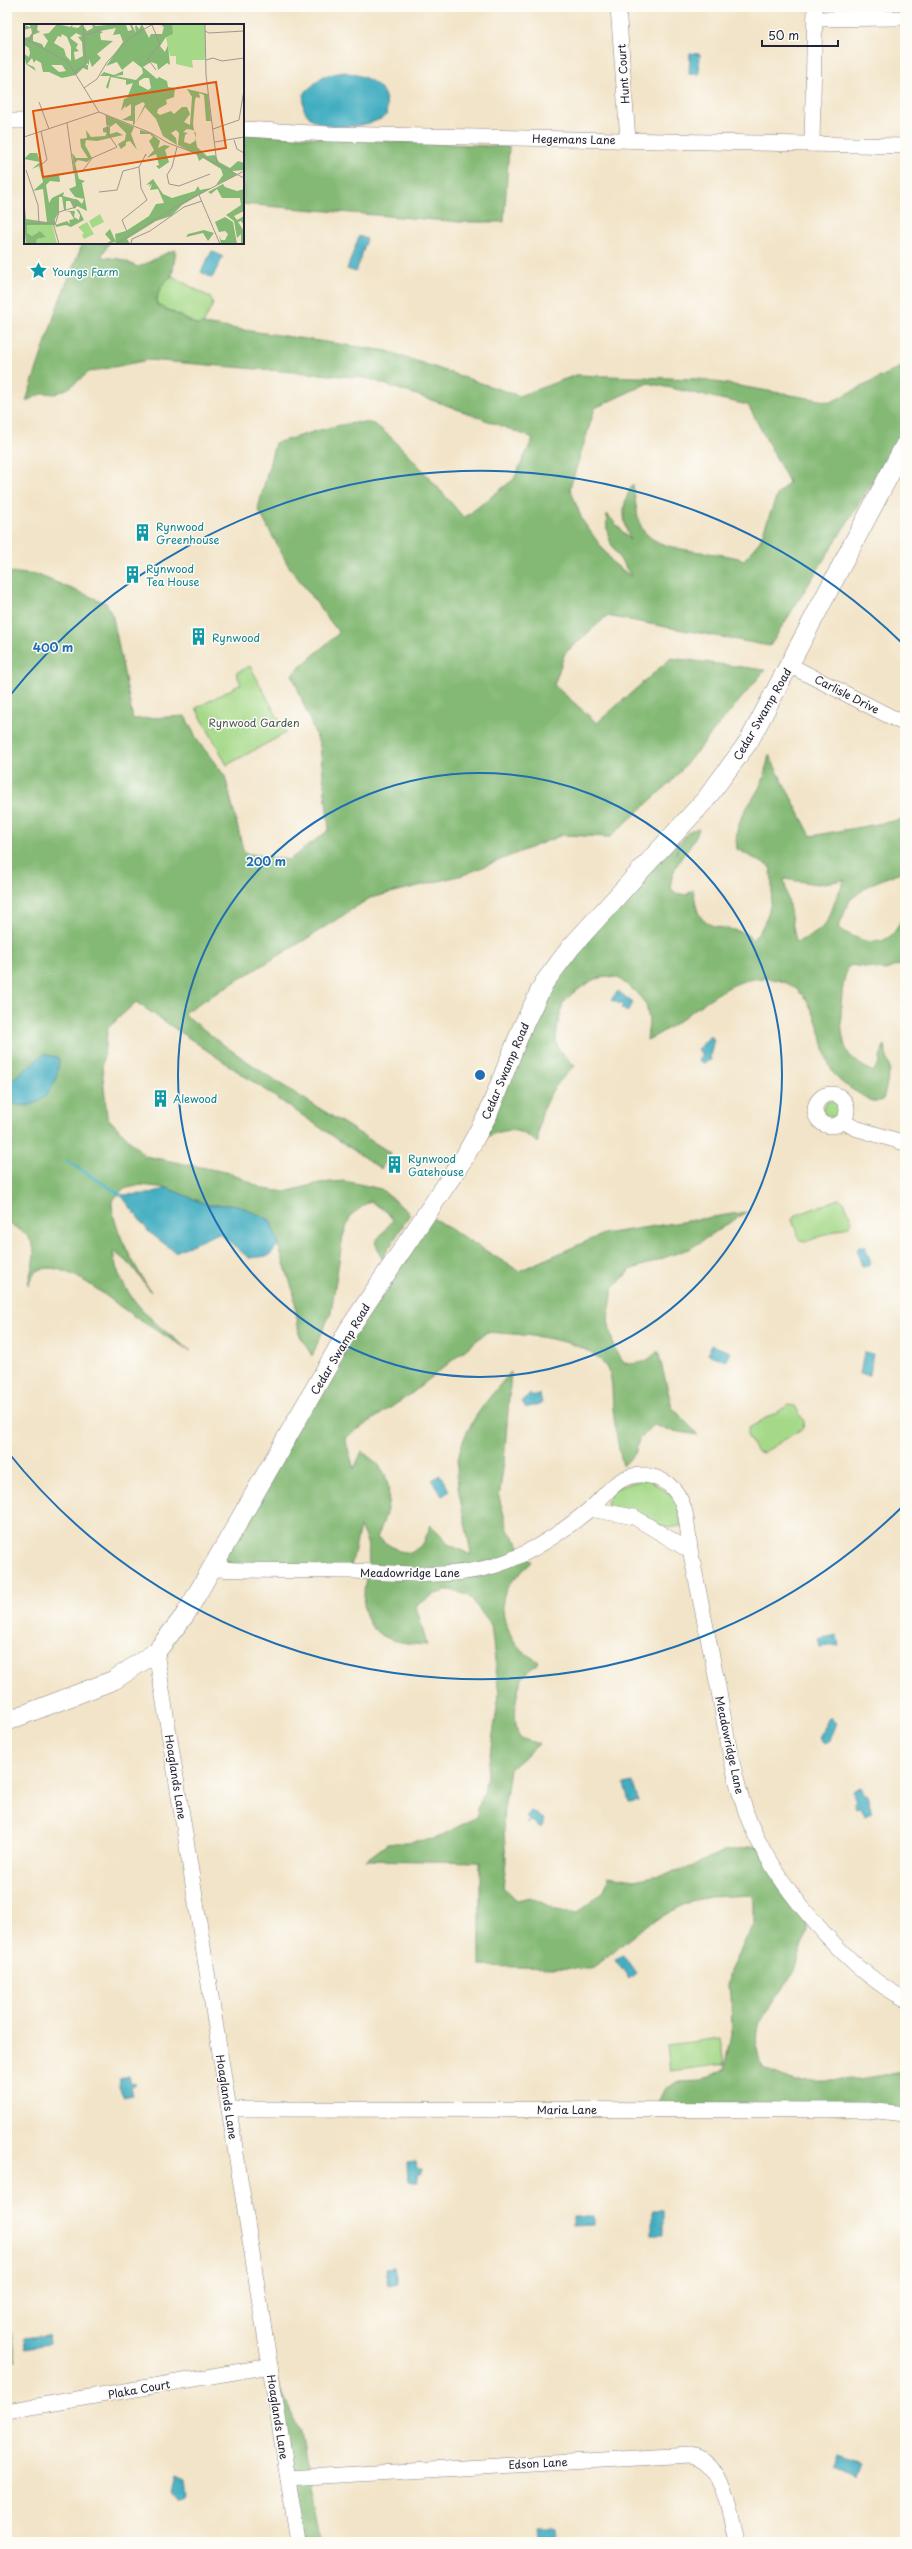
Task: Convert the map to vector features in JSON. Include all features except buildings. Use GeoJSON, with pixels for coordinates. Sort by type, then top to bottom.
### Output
{"type":"FeatureCollection","features":[{"type":"Feature","properties":{"kind":"main road","name":"Cedar Swamp Road"},"geometry":{"type":"LineString","coordinates":[[7,1722],[114,1680],[156,1652],[185,1615],[349,1329],[464,1158],[488,1114],[522,1028],[544,983],[571,947],[723,779],[749,741],[905,445]]}},
{"type":"Feature","properties":{"kind":"street","name":"Hunt Court"},"geometry":{"type":"LineString","coordinates":[[618,7],[628,140]]}},
{"type":"Feature","properties":{"kind":"street"},"geometry":{"type":"LineString","coordinates":[[812,144],[815,13],[897,18]]}},
{"type":"Feature","properties":{"kind":"street"},"geometry":{"type":"LineString","coordinates":[[7,121],[24,121]]}},
{"type":"Feature","properties":{"kind":"street","name":"Hegemans Lane"},"geometry":{"type":"LineString","coordinates":[[244,129],[329,134],[905,146]]}},
{"type":"Feature","properties":{"kind":"street","name":"Carlisle Drive"},"geometry":{"type":"LineString","coordinates":[[789,665],[905,724]]}},
{"type":"Feature","properties":{"kind":"street"},"geometry":{"type":"LineString","coordinates":[[843,1121],[855,1128],[905,1143]]}},
{"type":"Feature","properties":{"kind":"street","name":"Meadowridge Lane"},"geometry":{"type":"LineString","coordinates":[[212,1568],[414,1573],[474,1571],[505,1562],[529,1552],[590,1508],[620,1481],[633,1476],[647,1475],[660,1479],[676,1491],[682,1502],[690,1551],[703,1604],[734,1770],[751,1824],[766,1854],[808,1916],[838,1948],[856,1964],[905,1999]]}},
{"type":"Feature","properties":{"kind":"street"},"geometry":{"type":"LineString","coordinates":[[590,1508],[634,1517],[690,1551]]}},
{"type":"Feature","properties":{"kind":"street","name":"Hoaglands Lane"},"geometry":{"type":"LineString","coordinates":[[156,1652],[298,2542]]}},
{"type":"Feature","properties":{"kind":"street","name":"Maria Lane"},"geometry":{"type":"LineString","coordinates":[[229,2109],[868,2110],[905,2114]]}},
{"type":"Feature","properties":{"kind":"street","name":"Plaka Court"},"geometry":{"type":"LineString","coordinates":[[7,2411],[270,2366]]}},
{"type":"Feature","properties":{"kind":"street","name":"Edson Lane"},"geometry":{"type":"LineString","coordinates":[[288,2478],[690,2455],[706,2461],[716,2471],[736,2535]]}},
{"type":"Feature","properties":{"kind":"green space"},"geometry":{"type":"Polygon","coordinates":[[[244,134],[509,147],[504,222],[459,222],[244,204],[244,134]]]}},
{"type":"Feature","properties":{"kind":"green space"},"geometry":{"type":"Polygon","coordinates":[[[83,244],[108,244],[101,257],[120,259],[138,267],[166,253],[176,250],[172,276],[161,288],[157,304],[197,325],[203,324],[387,351],[519,396],[576,375],[699,379],[831,402],[905,365],[905,430],[770,646],[607,616],[565,653],[554,685],[597,723],[671,658],[765,670],[671,782],[610,837],[562,835],[463,875],[370,898],[303,941],[183,1013],[218,1041],[274,1080],[391,1153],[381,1169],[136,1002],[108,1028],[102,1066],[107,1117],[145,1156],[230,1173],[264,1189],[285,1192],[319,1183],[345,1181],[381,1189],[410,1214],[382,1259],[375,1242],[393,1220],[387,1212],[370,1201],[351,1215],[343,1236],[331,1312],[312,1356],[299,1334],[294,1294],[270,1220],[237,1205],[208,1205],[167,1188],[141,1185],[123,1189],[112,1201],[113,1211],[120,1235],[132,1260],[151,1292],[131,1265],[113,1251],[116,1267],[123,1282],[131,1296],[141,1308],[165,1331],[191,1351],[141,1321],[95,1288],[70,1273],[57,1269],[46,1268],[36,1272],[28,1285],[34,1249],[27,1236],[19,1229],[7,1223],[7,572],[38,575],[106,603],[113,617],[133,719],[185,716],[198,741],[225,776],[244,853],[289,860],[329,830],[320,746],[292,674],[339,633],[288,565],[258,509],[275,443],[337,426],[361,422],[370,423],[379,427],[404,450],[464,518],[514,479],[533,438],[446,405],[366,378],[148,360],[89,372],[69,388],[55,394],[43,393],[26,401],[60,299],[83,244]],[[648,383],[595,408],[570,488],[582,520],[613,563],[632,577],[613,548],[608,533],[607,514],[630,540],[625,525],[624,512],[626,499],[633,484],[640,524],[647,534],[657,542],[671,547],[744,560],[760,541],[777,495],[789,482],[748,405],[648,383]]]}},
{"type":"Feature","properties":{"kind":"green space"},"geometry":{"type":"Polygon","coordinates":[[[172,276],[211,298],[213,304],[203,324],[197,325],[157,304],[161,288],[172,276]]]}},
{"type":"Feature","properties":{"kind":"green space","name":"Rynwood Garden"},"geometry":{"type":"Polygon","coordinates":[[[250,666],[286,733],[227,765],[196,708],[241,684],[236,673],[250,666]]]}},
{"type":"Feature","properties":{"kind":"green space"},"geometry":{"type":"Polygon","coordinates":[[[769,755],[811,836],[905,819],[905,886],[900,872],[871,884],[850,900],[838,928],[861,939],[871,942],[880,941],[888,938],[895,931],[901,921],[905,907],[905,963],[885,970],[850,965],[846,972],[842,995],[841,1022],[845,1045],[850,1056],[859,1064],[873,1072],[878,1065],[884,1045],[890,1070],[883,1100],[873,1101],[845,1085],[836,1077],[828,1063],[820,1032],[809,1004],[796,989],[787,983],[767,979],[754,979],[741,982],[713,996],[660,1034],[647,1040],[649,1021],[646,1004],[635,991],[618,978],[606,976],[593,980],[573,993],[563,1003],[557,1028],[556,1041],[559,1050],[575,1066],[558,1083],[547,1100],[543,1109],[538,1143],[525,1134],[514,1131],[501,1132],[486,1137],[542,996],[571,955],[679,841],[676,854],[684,837],[690,831],[699,829],[696,836],[680,859],[672,876],[671,884],[673,892],[686,895],[693,890],[699,914],[710,925],[741,932],[752,940],[764,925],[772,896],[770,867],[737,849],[736,838],[741,819],[760,787],[764,777],[769,755]],[[784,879],[796,942],[809,937],[825,925],[845,880],[817,884],[784,879]]]}},
{"type":"Feature","properties":{"kind":"green space"},"geometry":{"type":"Polygon","coordinates":[[[828,1101],[834,1101],[839,1106],[837,1115],[834,1117],[828,1117],[823,1112],[823,1106],[828,1101]]]}},
{"type":"Feature","properties":{"kind":"green space"},"geometry":{"type":"Polygon","coordinates":[[[839,1199],[844,1201],[852,1221],[849,1226],[805,1242],[800,1241],[792,1220],[794,1216],[839,1199]]]}},
{"type":"Feature","properties":{"kind":"green space"},"geometry":{"type":"Polygon","coordinates":[[[746,1212],[691,1248],[630,1270],[613,1289],[608,1320],[614,1349],[624,1363],[630,1364],[643,1362],[658,1351],[672,1407],[698,1435],[667,1430],[654,1425],[639,1439],[635,1454],[623,1466],[615,1424],[611,1379],[602,1362],[590,1352],[574,1345],[556,1340],[519,1334],[487,1332],[411,1394],[345,1438],[354,1469],[362,1451],[381,1468],[386,1477],[389,1494],[388,1503],[384,1521],[377,1538],[399,1551],[411,1553],[423,1544],[431,1525],[448,1544],[471,1555],[458,1486],[457,1469],[459,1453],[471,1424],[490,1397],[511,1372],[504,1462],[499,1497],[508,1530],[532,1562],[508,1586],[504,1595],[503,1609],[506,1623],[515,1643],[526,1654],[539,1662],[525,1674],[522,1680],[517,1696],[515,1715],[520,1738],[539,1744],[510,1769],[503,1818],[506,1861],[503,1887],[517,1900],[530,1897],[557,1910],[576,1914],[604,1891],[609,1876],[634,1880],[680,1871],[725,1851],[761,1845],[808,1915],[807,1931],[794,1972],[759,2022],[757,2028],[757,2045],[762,2068],[795,2081],[858,2079],[905,2072],[905,2114],[655,2110],[666,2088],[679,2082],[702,2081],[725,2069],[732,2035],[731,1995],[727,1986],[730,1971],[754,1922],[754,1903],[751,1895],[710,1897],[691,1901],[648,1924],[591,1969],[480,1966],[480,1862],[366,1860],[387,1844],[435,1839],[476,1817],[486,1781],[499,1695],[491,1625],[468,1595],[450,1590],[435,1594],[416,1606],[427,1645],[392,1640],[382,1636],[368,1621],[365,1610],[364,1590],[369,1553],[367,1542],[360,1527],[350,1571],[213,1569],[426,1214],[519,1271],[603,1234],[746,1212]]]}},
{"type":"Feature","properties":{"kind":"green space"},"geometry":{"type":"Polygon","coordinates":[[[789,1405],[795,1406],[804,1421],[803,1428],[763,1453],[756,1451],[747,1435],[749,1428],[789,1405]]]}},
{"type":"Feature","properties":{"kind":"green space"},"geometry":{"type":"Polygon","coordinates":[[[647,1478],[677,1499],[681,1526],[667,1528],[607,1506],[606,1503],[613,1489],[647,1478]]]}},
{"type":"Feature","properties":{"kind":"green space"},"geometry":{"type":"Polygon","coordinates":[[[721,2038],[725,2064],[670,2071],[667,2045],[721,2038]]]}},
{"type":"Feature","properties":{"kind":"green space"},"geometry":{"type":"Polygon","coordinates":[[[12,2333],[16,2361],[7,2362],[7,2334],[12,2333]]]}},
{"type":"Feature","properties":{"kind":"green space"},"geometry":{"type":"Polygon","coordinates":[[[271,2369],[300,2432],[320,2542],[298,2542],[271,2369]]]}},
{"type":"Feature","properties":{"kind":"water"},"geometry":{"type":"Polygon","coordinates":[[[690,53],[700,54],[699,75],[689,74],[690,53]]]}},
{"type":"Feature","properties":{"kind":"water"},"geometry":{"type":"Polygon","coordinates":[[[344,72],[370,80],[382,90],[387,105],[386,116],[367,124],[342,127],[318,123],[310,117],[304,109],[303,94],[323,76],[344,72]]]}},
{"type":"Feature","properties":{"kind":"water"},"geometry":{"type":"Polygon","coordinates":[[[359,236],[367,239],[356,272],[347,269],[359,236]]]}},
{"type":"Feature","properties":{"kind":"water"},"geometry":{"type":"Polygon","coordinates":[[[212,251],[223,257],[212,278],[201,272],[212,251]]]}},
{"type":"Feature","properties":{"kind":"water"},"geometry":{"type":"Polygon","coordinates":[[[618,991],[633,1003],[627,1012],[621,1008],[623,1005],[611,1000],[618,991]]]}},
{"type":"Feature","properties":{"kind":"water"},"geometry":{"type":"Polygon","coordinates":[[[710,1036],[714,1039],[710,1056],[711,1060],[703,1063],[698,1060],[702,1055],[698,1049],[710,1036]]]}},
{"type":"Feature","properties":{"kind":"water"},"geometry":{"type":"Polygon","coordinates":[[[44,1054],[59,1058],[56,1079],[45,1096],[38,1102],[29,1105],[19,1105],[7,1102],[7,1084],[44,1054]]]}},
{"type":"Feature","properties":{"kind":"water"},"geometry":{"type":"Polygon","coordinates":[[[167,1188],[208,1205],[237,1205],[270,1220],[279,1244],[269,1256],[249,1258],[219,1233],[175,1252],[149,1232],[121,1195],[147,1194],[167,1188]]]}},
{"type":"Feature","properties":{"kind":"water"},"geometry":{"type":"Polygon","coordinates":[[[859,1247],[865,1247],[871,1263],[868,1266],[862,1266],[856,1250],[859,1247]]]}},
{"type":"Feature","properties":{"kind":"water"},"geometry":{"type":"Polygon","coordinates":[[[712,1345],[730,1352],[726,1361],[708,1354],[712,1345]]]}},
{"type":"Feature","properties":{"kind":"water"},"geometry":{"type":"Polygon","coordinates":[[[864,1352],[873,1354],[870,1375],[860,1374],[864,1352]]]}},
{"type":"Feature","properties":{"kind":"water"},"geometry":{"type":"Polygon","coordinates":[[[530,1393],[533,1396],[540,1394],[542,1403],[526,1408],[522,1402],[530,1393]]]}},
{"type":"Feature","properties":{"kind":"water"},"geometry":{"type":"Polygon","coordinates":[[[440,1475],[450,1491],[442,1496],[432,1480],[440,1475]]]}},
{"type":"Feature","properties":{"kind":"water"},"geometry":{"type":"Polygon","coordinates":[[[837,1635],[839,1645],[820,1647],[818,1639],[837,1635]]]}},
{"type":"Feature","properties":{"kind":"water"},"geometry":{"type":"Polygon","coordinates":[[[831,1718],[836,1723],[828,1742],[824,1743],[819,1738],[827,1719],[831,1718]]]}},
{"type":"Feature","properties":{"kind":"water"},"geometry":{"type":"Polygon","coordinates":[[[633,1782],[638,1801],[629,1803],[624,1784],[633,1782]]]}},
{"type":"Feature","properties":{"kind":"water"},"geometry":{"type":"Polygon","coordinates":[[[861,1788],[865,1796],[867,1795],[872,1813],[864,1816],[860,1807],[856,1808],[854,1803],[857,1801],[853,1791],[861,1788]]]}},
{"type":"Feature","properties":{"kind":"water"},"geometry":{"type":"Polygon","coordinates":[[[531,1811],[545,1820],[541,1828],[532,1821],[527,1823],[529,1820],[526,1817],[531,1811]]]}},
{"type":"Feature","properties":{"kind":"water"},"geometry":{"type":"Polygon","coordinates":[[[623,1955],[636,1973],[629,1979],[615,1960],[623,1955]]]}},
{"type":"Feature","properties":{"kind":"water"},"geometry":{"type":"Polygon","coordinates":[[[129,2076],[131,2084],[135,2083],[135,2086],[131,2087],[133,2095],[123,2097],[119,2088],[120,2078],[129,2076]]]}},
{"type":"Feature","properties":{"kind":"water"},"geometry":{"type":"Polygon","coordinates":[[[416,2161],[417,2169],[421,2169],[421,2174],[417,2174],[418,2182],[408,2182],[407,2162],[416,2161]]]}},
{"type":"Feature","properties":{"kind":"water"},"geometry":{"type":"Polygon","coordinates":[[[652,2210],[663,2210],[663,2234],[652,2234],[652,2210]]]}},
{"type":"Feature","properties":{"kind":"water"},"geometry":{"type":"Polygon","coordinates":[[[572,2217],[594,2217],[594,2225],[572,2226],[572,2217]]]}},
{"type":"Feature","properties":{"kind":"water"},"geometry":{"type":"Polygon","coordinates":[[[394,2267],[397,2284],[388,2286],[385,2268],[394,2267]]]}},
{"type":"Feature","properties":{"kind":"water"},"geometry":{"type":"Polygon","coordinates":[[[48,2335],[49,2344],[25,2348],[24,2338],[48,2335]]]}},
{"type":"Feature","properties":{"kind":"water"},"geometry":{"type":"Polygon","coordinates":[[[838,2454],[861,2462],[856,2474],[834,2465],[838,2454]]]}},
{"type":"Feature","properties":{"kind":"water"},"geometry":{"type":"Polygon","coordinates":[[[175,2479],[184,2483],[186,2499],[184,2502],[178,2502],[171,2494],[175,2479]]]}},
{"type":"Feature","properties":{"kind":"water"},"geometry":{"type":"Polygon","coordinates":[[[553,2526],[557,2527],[558,2536],[538,2538],[537,2528],[550,2528],[553,2526]]]}},
{"type":"Feature","properties":{"kind":"waterway"},"geometry":{"type":"LineString","coordinates":[[67,1161],[121,1195]]}},
{"type":"Feature","properties":{"kind":"place","name":"Youngs Farm"},"geometry":{"type":"Point","coordinates":[39,271]}},
{"type":"Feature","properties":{"kind":"place","name":"Rynwood Greenhouse"},"geometry":{"type":"Point","coordinates":[143,532]}},
{"type":"Feature","properties":{"kind":"place","name":"Rynwood Tea House"},"geometry":{"type":"Point","coordinates":[133,574]}},
{"type":"Feature","properties":{"kind":"place","name":"Rynwood"},"geometry":{"type":"Point","coordinates":[199,637]}},
{"type":"Feature","properties":{"kind":"place","name":"Alewood"},"geometry":{"type":"Point","coordinates":[160,1098]}},
{"type":"Feature","properties":{"kind":"place","name":"Rynwood Gatehouse"},"geometry":{"type":"Point","coordinates":[395,1164]}}]}
